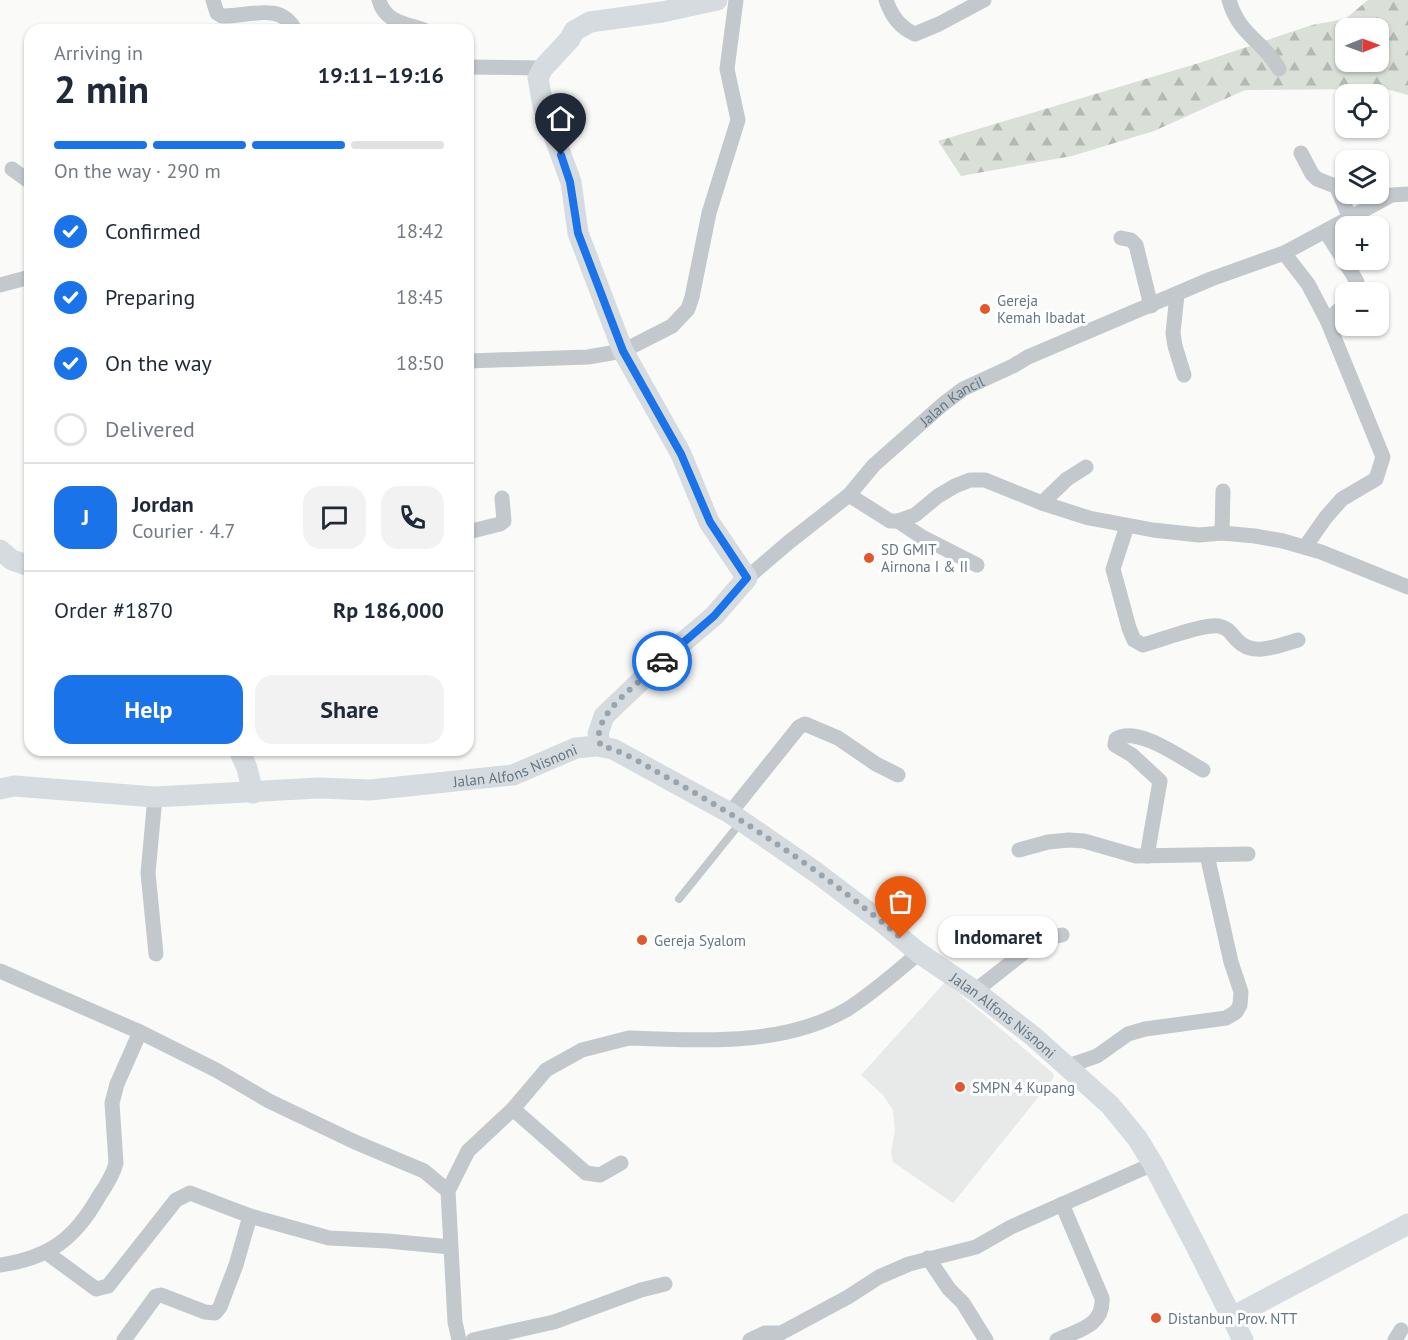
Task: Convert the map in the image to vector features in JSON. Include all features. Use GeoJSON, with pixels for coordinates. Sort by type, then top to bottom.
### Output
{"type":"FeatureCollection","features":[{"type":"Feature","properties":{"kind":"main road"},"geometry":{"type":"LineString","coordinates":[[717,0],[662,12],[590,22],[574,31],[570,39],[543,68],[538,78],[543,106],[567,169],[578,233],[623,351],[681,454],[710,522],[747,578]]}},
{"type":"Feature","properties":{"kind":"main road"},"geometry":{"type":"LineString","coordinates":[[0,550],[12,560],[24,564]]}},
{"type":"Feature","properties":{"kind":"main road","name":"Jalan Kancil"},"geometry":{"type":"LineString","coordinates":[[601,746],[598,734],[604,717],[669,654],[714,616],[747,578]]}},
{"type":"Feature","properties":{"kind":"main road","name":"Jalan Alfons Nisnoni"},"geometry":{"type":"LineString","coordinates":[[0,789],[14,786],[155,797],[319,788],[370,790],[513,775],[576,748],[601,746],[631,758],[736,817],[817,873],[918,953],[975,991],[1034,1037],[1110,1105],[1137,1138],[1153,1164],[1243,1340]]}},
{"type":"Feature","properties":{"kind":"main road"},"geometry":{"type":"LineString","coordinates":[[242,756],[253,793]]}},
{"type":"Feature","properties":{"kind":"main road"},"geometry":{"type":"LineString","coordinates":[[1233,1317],[1408,1224]]}},
{"type":"Feature","properties":{"kind":"street"},"geometry":{"type":"LineString","coordinates":[[213,0],[217,13],[222,16],[275,12],[292,24]]}},
{"type":"Feature","properties":{"kind":"street"},"geometry":{"type":"LineString","coordinates":[[379,0],[382,10],[390,18],[407,24]]}},
{"type":"Feature","properties":{"kind":"street"},"geometry":{"type":"LineString","coordinates":[[474,361],[588,357],[623,351],[672,326],[688,309],[709,213],[738,120],[727,69],[736,0]]}},
{"type":"Feature","properties":{"kind":"street"},"geometry":{"type":"LineString","coordinates":[[886,0],[898,22],[907,31],[915,34],[984,0]]}},
{"type":"Feature","properties":{"kind":"street"},"geometry":{"type":"LineString","coordinates":[[1229,0],[1233,15],[1240,26],[1273,59],[1279,69]]}},
{"type":"Feature","properties":{"kind":"street"},"geometry":{"type":"LineString","coordinates":[[474,67],[543,68]]}},
{"type":"Feature","properties":{"kind":"street"},"geometry":{"type":"LineString","coordinates":[[1301,153],[1312,174],[1338,190],[1349,216]]}},
{"type":"Feature","properties":{"kind":"street"},"geometry":{"type":"LineString","coordinates":[[12,169],[24,178]]}},
{"type":"Feature","properties":{"kind":"street","name":"Jalan Kancil"},"geometry":{"type":"LineString","coordinates":[[1354,216],[1392,195],[1408,194]]}},
{"type":"Feature","properties":{"kind":"street","name":"Jalan Kancil"},"geometry":{"type":"LineString","coordinates":[[747,578],[849,495],[874,465],[963,389],[1028,357],[1211,279],[1284,253],[1335,227]]}},
{"type":"Feature","properties":{"kind":"street"},"geometry":{"type":"LineString","coordinates":[[1326,232],[1357,282]]}},
{"type":"Feature","properties":{"kind":"street"},"geometry":{"type":"LineString","coordinates":[[1121,238],[1131,240],[1136,245],[1151,306]]}},
{"type":"Feature","properties":{"kind":"street"},"geometry":{"type":"LineString","coordinates":[[1284,253],[1308,285],[1327,320],[1381,450],[1382,460],[1376,479],[1342,499],[1305,547]]}},
{"type":"Feature","properties":{"kind":"street"},"geometry":{"type":"LineString","coordinates":[[0,285],[24,279]]}},
{"type":"Feature","properties":{"kind":"street"},"geometry":{"type":"LineString","coordinates":[[1177,295],[1173,333],[1184,375]]}},
{"type":"Feature","properties":{"kind":"street"},"geometry":{"type":"LineString","coordinates":[[1327,320],[1335,313]]}},
{"type":"Feature","properties":{"kind":"street"},"geometry":{"type":"LineString","coordinates":[[1042,503],[1066,478],[1086,467]]}},
{"type":"Feature","properties":{"kind":"street"},"geometry":{"type":"LineString","coordinates":[[849,495],[890,521],[898,521],[915,514],[938,496],[969,480],[985,480],[1042,503],[1089,518],[1127,526],[1199,535],[1222,533],[1255,536],[1305,547],[1408,587]]}},
{"type":"Feature","properties":{"kind":"street"},"geometry":{"type":"LineString","coordinates":[[1222,533],[1223,491]]}},
{"type":"Feature","properties":{"kind":"street"},"geometry":{"type":"LineString","coordinates":[[474,530],[504,521],[502,498]]}},
{"type":"Feature","properties":{"kind":"street"},"geometry":{"type":"LineString","coordinates":[[898,521],[922,537],[977,565]]}},
{"type":"Feature","properties":{"kind":"street"},"geometry":{"type":"LineString","coordinates":[[1127,526],[1113,569],[1134,640],[1143,645],[1208,626],[1222,627],[1230,631],[1237,641],[1247,647],[1277,647],[1298,640]]}},
{"type":"Feature","properties":{"kind":"street"},"geometry":{"type":"LineString","coordinates":[[736,817],[799,727],[805,724],[838,738],[876,764],[898,775]]}},
{"type":"Feature","properties":{"kind":"street"},"geometry":{"type":"LineString","coordinates":[[1147,856],[1160,781],[1131,755],[1115,745],[1116,739],[1122,735],[1143,738],[1203,770]]}},
{"type":"Feature","properties":{"kind":"street"},"geometry":{"type":"LineString","coordinates":[[155,797],[148,873],[156,954]]}},
{"type":"Feature","properties":{"kind":"street"},"geometry":{"type":"LineString","coordinates":[[1019,850],[1048,842],[1070,840],[1084,841],[1136,856],[1248,854]]}},
{"type":"Feature","properties":{"kind":"street"},"geometry":{"type":"LineString","coordinates":[[1065,1067],[1097,1056],[1128,1034],[1145,1029],[1226,1018],[1236,1012],[1240,1005],[1241,992],[1231,962],[1208,855]]}},
{"type":"Feature","properties":{"kind":"street"},"geometry":{"type":"LineString","coordinates":[[975,991],[1036,943],[1046,938],[1062,936]]}},
{"type":"Feature","properties":{"kind":"street"},"geometry":{"type":"LineString","coordinates":[[459,1340],[455,1322],[448,1191],[468,1151],[513,1109],[546,1070],[582,1050],[629,1038],[729,1040],[799,1028],[845,1010],[873,992],[918,953]]}},
{"type":"Feature","properties":{"kind":"street"},"geometry":{"type":"LineString","coordinates":[[0,972],[140,1032],[216,1070],[268,1101],[424,1171],[448,1191]]}},
{"type":"Feature","properties":{"kind":"street"},"geometry":{"type":"LineString","coordinates":[[0,1265],[18,1263],[47,1253],[60,1245],[86,1218],[114,1172],[117,1154],[112,1103],[117,1084],[140,1032]]}},
{"type":"Feature","properties":{"kind":"street"},"geometry":{"type":"LineString","coordinates":[[513,1109],[586,1173],[600,1175],[621,1163]]}},
{"type":"Feature","properties":{"kind":"street"},"geometry":{"type":"LineString","coordinates":[[750,1340],[765,1333],[781,1333],[848,1297],[879,1277],[928,1258],[976,1247],[1011,1227],[1153,1164]]}},
{"type":"Feature","properties":{"kind":"street"},"geometry":{"type":"LineString","coordinates":[[47,1253],[99,1289],[108,1286],[162,1216],[176,1200],[187,1193],[250,1216],[329,1238],[372,1239],[450,1247]]}},
{"type":"Feature","properties":{"kind":"street"},"geometry":{"type":"LineString","coordinates":[[1058,1340],[1092,1324],[1099,1317],[1102,1309],[1102,1299],[1062,1204]]}},
{"type":"Feature","properties":{"kind":"street"},"geometry":{"type":"LineString","coordinates":[[124,1340],[156,1296],[161,1295],[205,1312],[214,1313],[220,1307],[236,1265],[250,1216]]}},
{"type":"Feature","properties":{"kind":"street"},"geometry":{"type":"LineString","coordinates":[[928,1258],[963,1303],[986,1340]]}},
{"type":"Feature","properties":{"kind":"street"},"geometry":{"type":"LineString","coordinates":[[473,1340],[554,1322],[641,1290],[665,1284]]}},
{"type":"Feature","properties":{"kind":"lane"},"geometry":{"type":"LineString","coordinates":[[679,899],[736,817]]}},
{"type":"Feature","properties":{"kind":"shaded area","name":"SMPN 4 Kupang"},"geometry":{"type":"Polygon","coordinates":[[[945,982],[1054,1074],[1053,1079],[953,1203],[893,1162],[891,1152],[895,1131],[893,1110],[883,1095],[861,1075],[945,982]]]}},
{"type":"Feature","properties":{"kind":"green space"},"geometry":{"type":"Polygon","coordinates":[[[1368,0],[1408,0],[1408,95],[1389,90],[1389,84],[1335,84],[1335,89],[1245,90],[1154,131],[1072,156],[961,176],[938,141],[1199,63],[1312,25],[1335,21],[1335,72],[1389,72],[1389,18],[1346,18],[1368,0]]]}},
{"type":"Feature","properties":{"kind":"way so far"},"geometry":{"type":"LineString","coordinates":[[662,661],[604,717],[598,734],[601,746],[631,758],[730,813],[817,873],[901,938]]}},
{"type":"Feature","properties":{"kind":"place","name":"Gereja Kemah Ibadat"},"geometry":{"type":"Point","coordinates":[985,309]}},
{"type":"Feature","properties":{"kind":"place","name":"SD GMIT Airnona I & II"},"geometry":{"type":"Point","coordinates":[869,558]}},
{"type":"Feature","properties":{"kind":"place","name":"Indomaret"},"geometry":{"type":"Point","coordinates":[901,938]}},
{"type":"Feature","properties":{"kind":"place","name":"Gereja Syalom"},"geometry":{"type":"Point","coordinates":[642,940]}},
{"type":"Feature","properties":{"kind":"place","name":"SMPN 4 Kupang"},"geometry":{"type":"Point","coordinates":[960,1087]}},
{"type":"Feature","properties":{"kind":"place","name":"Distanbun Prov. NTT"},"geometry":{"type":"Point","coordinates":[1156,1318]}},
{"type":"Feature","properties":{"kind":"route"},"geometry":{"type":"LineString","coordinates":[[561,155],[570,182],[578,233],[626,358],[681,454],[710,522],[747,578],[714,616],[662,661]]}}]}
